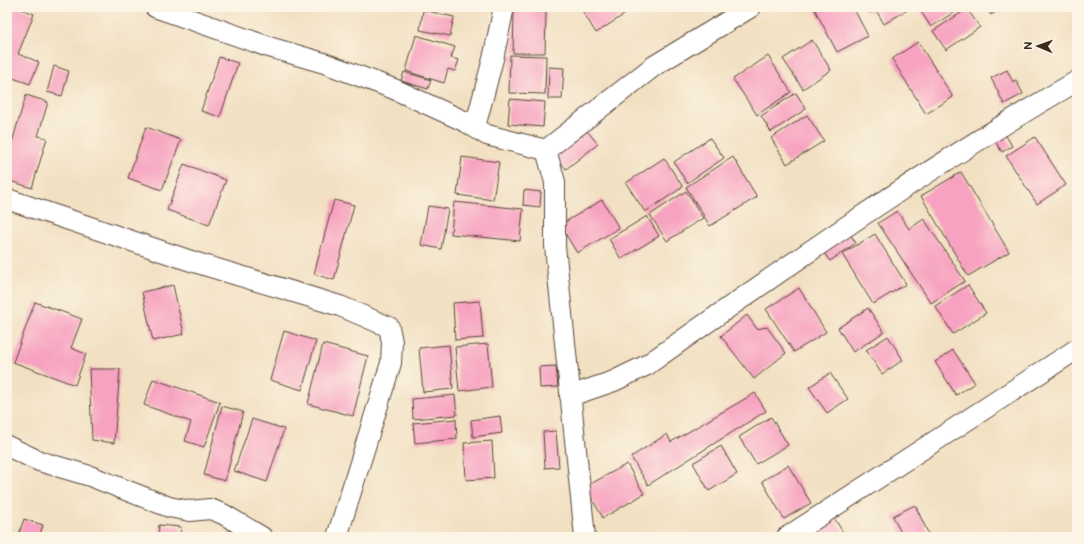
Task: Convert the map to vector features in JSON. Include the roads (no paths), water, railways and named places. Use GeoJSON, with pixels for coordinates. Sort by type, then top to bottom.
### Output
{"type":"FeatureCollection","features":[{"type":"Feature","properties":{"kind":"street"},"geometry":{"type":"LineString","coordinates":[[155,7],[269,47],[324,63],[394,88],[466,122],[488,135],[546,150]]}},
{"type":"Feature","properties":{"kind":"street"},"geometry":{"type":"LineString","coordinates":[[475,128],[493,59],[504,7]]}},
{"type":"Feature","properties":{"kind":"street"},"geometry":{"type":"LineString","coordinates":[[546,150],[654,66],[751,7]]}},
{"type":"Feature","properties":{"kind":"street"},"geometry":{"type":"LineString","coordinates":[[570,396],[614,381],[647,365],[874,207],[1007,122],[1077,81]]}},
{"type":"Feature","properties":{"kind":"street"},"geometry":{"type":"LineString","coordinates":[[546,150],[555,182],[555,246],[585,537]]}},
{"type":"Feature","properties":{"kind":"street"},"geometry":{"type":"LineString","coordinates":[[7,199],[187,260],[340,306],[389,327],[392,342],[391,363],[337,537]]}},
{"type":"Feature","properties":{"kind":"street"},"geometry":{"type":"LineString","coordinates":[[787,537],[1077,348]]}},
{"type":"Feature","properties":{"kind":"street"},"geometry":{"type":"LineString","coordinates":[[7,446],[39,461],[90,476],[169,507],[190,511],[210,510],[216,512],[262,537]]}}]}
